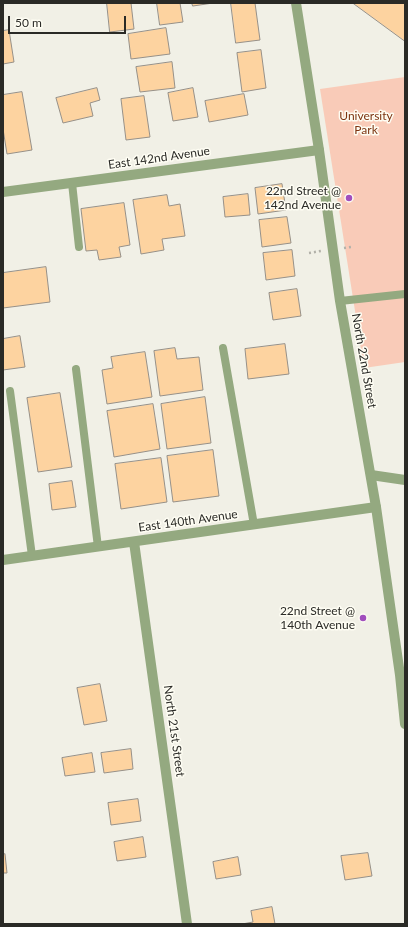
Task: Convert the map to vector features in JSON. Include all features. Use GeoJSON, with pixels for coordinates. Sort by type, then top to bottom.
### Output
{"type":"FeatureCollection","features":[{"type":"Feature","properties":{"kind":"street","name":"North 22nd Street"},"geometry":{"type":"LineString","coordinates":[[296,3],[319,150],[340,301],[371,475],[402,675],[405,724]]}},
{"type":"Feature","properties":{"kind":"street","name":"East 142nd Avenue"},"geometry":{"type":"LineString","coordinates":[[3,192],[319,150]]}},
{"type":"Feature","properties":{"kind":"street"},"geometry":{"type":"LineString","coordinates":[[371,475],[405,480]]}},
{"type":"Feature","properties":{"kind":"street","name":"East 140th Avenue"},"geometry":{"type":"LineString","coordinates":[[3,560],[376,507]]}},
{"type":"Feature","properties":{"kind":"street","name":"North 21st Street"},"geometry":{"type":"LineString","coordinates":[[134,542],[187,924]]}},
{"type":"Feature","properties":{"kind":"lane"},"geometry":{"type":"LineString","coordinates":[[72,183],[79,247]]}},
{"type":"Feature","properties":{"kind":"lane"},"geometry":{"type":"LineString","coordinates":[[340,301],[405,294]]}},
{"type":"Feature","properties":{"kind":"lane"},"geometry":{"type":"LineString","coordinates":[[223,348],[254,525]]}},
{"type":"Feature","properties":{"kind":"lane"},"geometry":{"type":"LineString","coordinates":[[76,369],[98,547]]}},
{"type":"Feature","properties":{"kind":"lane"},"geometry":{"type":"LineString","coordinates":[[10,391],[32,556]]}},
{"type":"Feature","properties":{"kind":"green space","name":"University Park"},"geometry":{"type":"Polygon","coordinates":[[[405,77],[405,362],[364,368],[320,89],[405,77]]]}},
{"type":"Feature","properties":{"kind":"building"},"geometry":{"type":"Polygon","coordinates":[[[107,3],[131,3],[134,29],[110,32],[107,3]]]}},
{"type":"Feature","properties":{"kind":"building"},"geometry":{"type":"Polygon","coordinates":[[[157,3],[180,3],[183,22],[160,25],[157,3]]]}},
{"type":"Feature","properties":{"kind":"building"},"geometry":{"type":"Polygon","coordinates":[[[192,3],[213,3],[193,6],[192,3]]]}},
{"type":"Feature","properties":{"kind":"building"},"geometry":{"type":"Polygon","coordinates":[[[231,3],[255,3],[260,40],[236,43],[231,3]]]}},
{"type":"Feature","properties":{"kind":"building"},"geometry":{"type":"Polygon","coordinates":[[[353,3],[405,3],[405,41],[353,3]]]}},
{"type":"Feature","properties":{"kind":"building"},"geometry":{"type":"Polygon","coordinates":[[[166,28],[170,54],[131,59],[128,34],[166,28]]]}},
{"type":"Feature","properties":{"kind":"building"},"geometry":{"type":"Polygon","coordinates":[[[9,30],[14,62],[3,64],[3,31],[9,30]]]}},
{"type":"Feature","properties":{"kind":"building"},"geometry":{"type":"Polygon","coordinates":[[[261,50],[266,88],[242,92],[237,53],[261,50]]]}},
{"type":"Feature","properties":{"kind":"building"},"geometry":{"type":"Polygon","coordinates":[[[172,62],[175,88],[140,92],[136,67],[172,62]]]}},
{"type":"Feature","properties":{"kind":"building"},"geometry":{"type":"Polygon","coordinates":[[[97,88],[100,100],[90,103],[93,116],[63,123],[56,98],[97,88]]]}},
{"type":"Feature","properties":{"kind":"building"},"geometry":{"type":"Polygon","coordinates":[[[193,88],[198,117],[173,121],[168,93],[193,88]]]}},
{"type":"Feature","properties":{"kind":"building"},"geometry":{"type":"Polygon","coordinates":[[[22,92],[32,150],[7,154],[3,129],[3,95],[22,92]]]}},
{"type":"Feature","properties":{"kind":"building"},"geometry":{"type":"Polygon","coordinates":[[[244,94],[248,115],[209,122],[205,101],[244,94]]]}},
{"type":"Feature","properties":{"kind":"building"},"geometry":{"type":"Polygon","coordinates":[[[144,96],[150,137],[126,140],[121,99],[144,96]]]}},
{"type":"Feature","properties":{"kind":"building"},"geometry":{"type":"Polygon","coordinates":[[[282,184],[286,210],[258,214],[255,188],[282,184]]]}},
{"type":"Feature","properties":{"kind":"building"},"geometry":{"type":"Polygon","coordinates":[[[248,194],[250,215],[225,217],[223,197],[248,194]]]}},
{"type":"Feature","properties":{"kind":"building"},"geometry":{"type":"Polygon","coordinates":[[[167,195],[169,206],[180,204],[185,236],[162,239],[164,250],[141,254],[133,200],[167,195]]]}},
{"type":"Feature","properties":{"kind":"building"},"geometry":{"type":"Polygon","coordinates":[[[124,203],[130,245],[119,247],[121,257],[99,260],[97,250],[86,251],[81,209],[124,203]]]}},
{"type":"Feature","properties":{"kind":"building"},"geometry":{"type":"Polygon","coordinates":[[[287,217],[291,243],[262,247],[259,220],[287,217]]]}},
{"type":"Feature","properties":{"kind":"building"},"geometry":{"type":"Polygon","coordinates":[[[292,250],[295,276],[266,280],[263,253],[292,250]]]}},
{"type":"Feature","properties":{"kind":"building"},"geometry":{"type":"Polygon","coordinates":[[[46,267],[50,302],[3,308],[3,273],[46,267]]]}},
{"type":"Feature","properties":{"kind":"building"},"geometry":{"type":"Polygon","coordinates":[[[297,289],[301,316],[273,320],[269,293],[297,289]]]}},
{"type":"Feature","properties":{"kind":"building"},"geometry":{"type":"Polygon","coordinates":[[[20,336],[25,367],[3,370],[3,339],[20,336]]]}},
{"type":"Feature","properties":{"kind":"building"},"geometry":{"type":"Polygon","coordinates":[[[285,344],[289,374],[248,379],[245,349],[285,344]]]}},
{"type":"Feature","properties":{"kind":"building"},"geometry":{"type":"Polygon","coordinates":[[[175,348],[177,359],[199,357],[203,390],[160,396],[154,351],[175,348]]]}},
{"type":"Feature","properties":{"kind":"building"},"geometry":{"type":"Polygon","coordinates":[[[145,352],[152,397],[107,404],[102,370],[113,368],[111,357],[145,352]]]}},
{"type":"Feature","properties":{"kind":"building"},"geometry":{"type":"Polygon","coordinates":[[[60,393],[72,467],[38,472],[27,398],[60,393]]]}},
{"type":"Feature","properties":{"kind":"building"},"geometry":{"type":"Polygon","coordinates":[[[205,397],[211,443],[167,449],[161,404],[205,397]]]}},
{"type":"Feature","properties":{"kind":"building"},"geometry":{"type":"Polygon","coordinates":[[[153,404],[160,449],[114,457],[107,411],[153,404]]]}},
{"type":"Feature","properties":{"kind":"building"},"geometry":{"type":"Polygon","coordinates":[[[213,450],[219,496],[173,502],[167,456],[213,450]]]}},
{"type":"Feature","properties":{"kind":"building"},"geometry":{"type":"Polygon","coordinates":[[[161,458],[167,502],[121,509],[115,464],[161,458]]]}},
{"type":"Feature","properties":{"kind":"building"},"geometry":{"type":"Polygon","coordinates":[[[72,481],[76,507],[52,510],[49,484],[72,481]]]}},
{"type":"Feature","properties":{"kind":"building"},"geometry":{"type":"Polygon","coordinates":[[[100,684],[107,721],[84,725],[77,688],[100,684]]]}},
{"type":"Feature","properties":{"kind":"building"},"geometry":{"type":"Polygon","coordinates":[[[131,749],[133,769],[104,773],[101,753],[131,749]]]}},
{"type":"Feature","properties":{"kind":"building"},"geometry":{"type":"Polygon","coordinates":[[[92,753],[95,772],[65,776],[62,758],[92,753]]]}},
{"type":"Feature","properties":{"kind":"building"},"geometry":{"type":"Polygon","coordinates":[[[138,799],[141,821],[111,825],[108,803],[138,799]]]}},
{"type":"Feature","properties":{"kind":"building"},"geometry":{"type":"Polygon","coordinates":[[[143,837],[146,857],[117,861],[114,842],[143,837]]]}},
{"type":"Feature","properties":{"kind":"building"},"geometry":{"type":"Polygon","coordinates":[[[368,853],[372,876],[345,880],[341,856],[368,853]]]}},
{"type":"Feature","properties":{"kind":"building"},"geometry":{"type":"Polygon","coordinates":[[[5,854],[7,873],[3,873],[3,855],[5,854]]]}},
{"type":"Feature","properties":{"kind":"building"},"geometry":{"type":"Polygon","coordinates":[[[238,857],[241,875],[216,879],[213,862],[238,857]]]}},
{"type":"Feature","properties":{"kind":"building"},"geometry":{"type":"Polygon","coordinates":[[[272,907],[275,924],[242,924],[253,922],[251,911],[272,907]]]}},
{"type":"Feature","properties":{"kind":"place","name":"22nd Street @ 142nd Avenue"},"geometry":{"type":"Point","coordinates":[349,198]}},
{"type":"Feature","properties":{"kind":"place","name":"22nd Street @ 140th Avenue"},"geometry":{"type":"Point","coordinates":[363,618]}}]}
